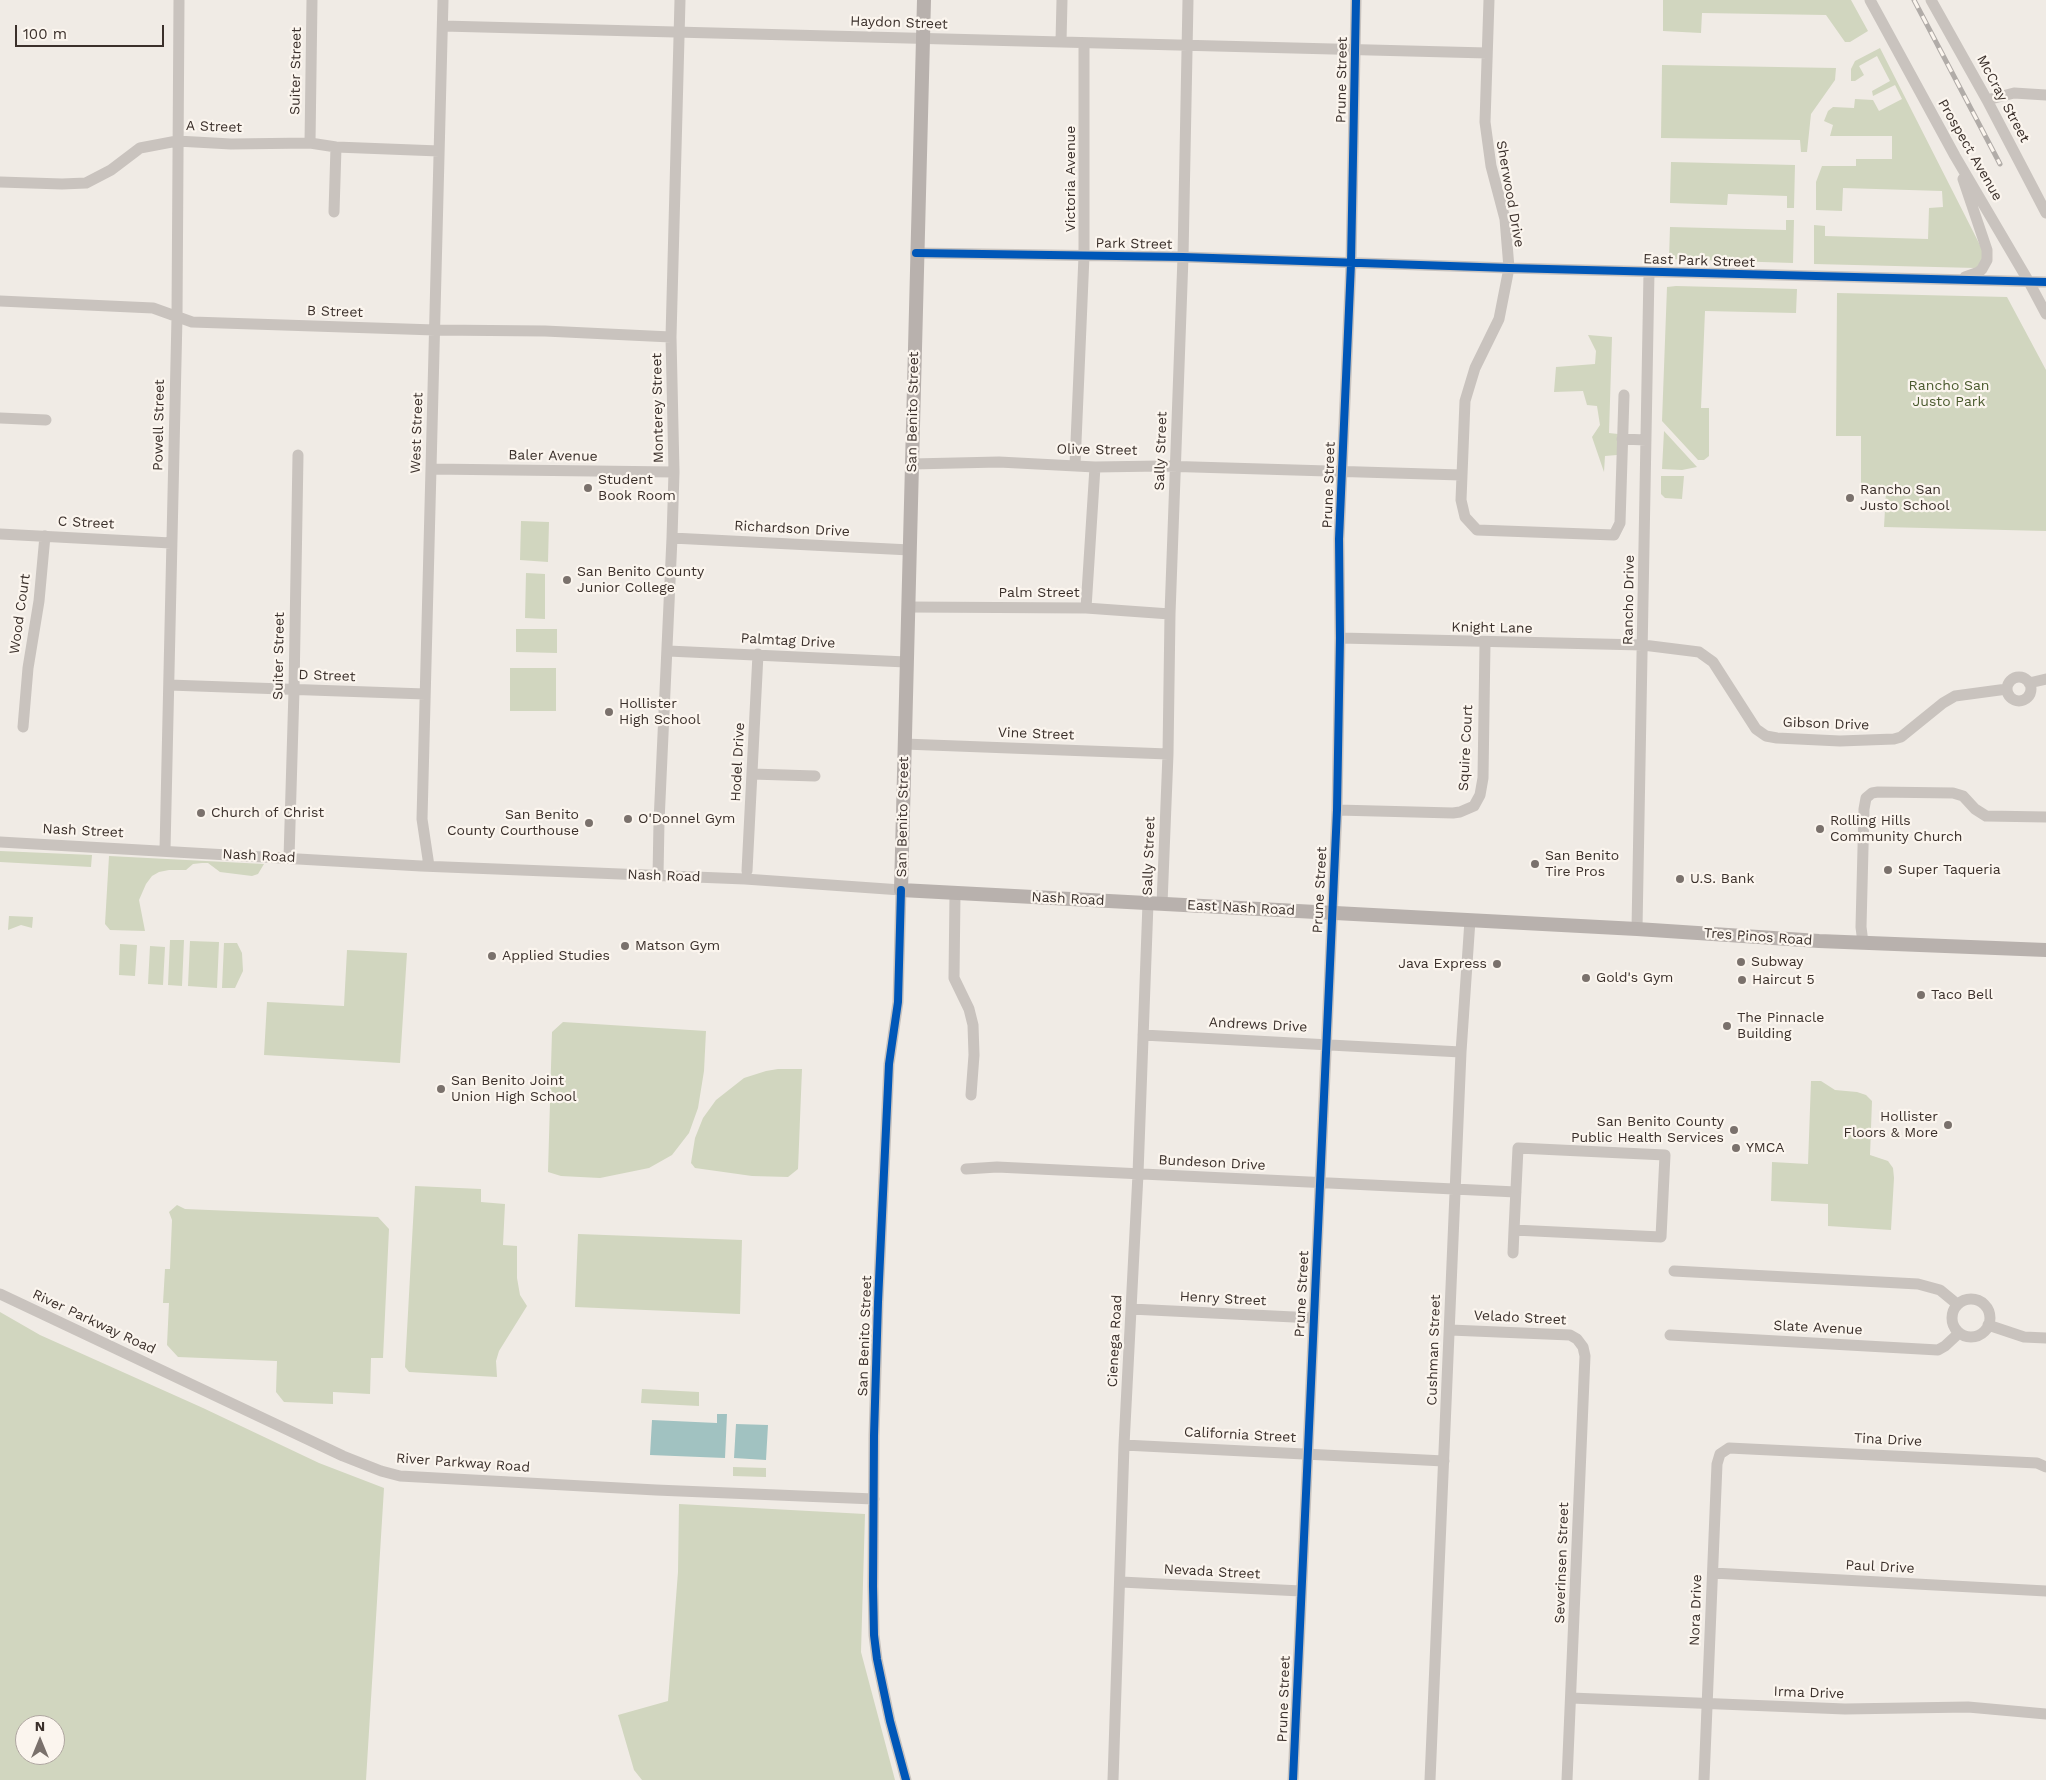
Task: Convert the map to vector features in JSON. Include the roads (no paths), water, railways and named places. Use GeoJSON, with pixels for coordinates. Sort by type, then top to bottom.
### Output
{"type":"FeatureCollection","features":[{"type":"Feature","properties":{"kind":"main road","name":"San Benito Street"},"geometry":{"type":"LineString","coordinates":[[902,890],[916,253],[924,0]]}},
{"type":"Feature","properties":{"kind":"main road","name":"Nash Road"},"geometry":{"type":"LineString","coordinates":[[902,890],[1162,904]]}},
{"type":"Feature","properties":{"kind":"main road","name":"East Nash Road"},"geometry":{"type":"LineString","coordinates":[[1162,904],[1470,920]]}},
{"type":"Feature","properties":{"kind":"main road","name":"Tres Pinos Road"},"geometry":{"type":"LineString","coordinates":[[1470,920],[1863,943],[2046,950]]}},
{"type":"Feature","properties":{"kind":"street","name":"Powell Street"},"geometry":{"type":"LineString","coordinates":[[165,850],[176,317],[179,0]]}},
{"type":"Feature","properties":{"kind":"street","name":"Suiter Street"},"geometry":{"type":"LineString","coordinates":[[310,143],[312,0]]}},
{"type":"Feature","properties":{"kind":"street","name":"West Street"},"geometry":{"type":"LineString","coordinates":[[429,866],[422,819],[443,0]]}},
{"type":"Feature","properties":{"kind":"street","name":"Monterey Street"},"geometry":{"type":"LineString","coordinates":[[658,876],[674,472],[671,337],[680,0]]}},
{"type":"Feature","properties":{"kind":"street"},"geometry":{"type":"LineString","coordinates":[[1061,42],[1062,0]]}},
{"type":"Feature","properties":{"kind":"street","name":"Sally Street"},"geometry":{"type":"LineString","coordinates":[[1162,904],[1183,257],[1188,0]]}},
{"type":"Feature","properties":{"kind":"street","name":"Prune Street"},"geometry":{"type":"LineString","coordinates":[[1293,1780],[1337,810],[1340,638],[1339,539],[1351,263],[1356,0]]}},
{"type":"Feature","properties":{"kind":"street","name":"Sherwood Drive"},"geometry":{"type":"LineString","coordinates":[[1489,0],[1485,110],[1487,142],[1505,219],[1509,268],[1500,319],[1475,368],[1465,401],[1461,475],[1461,500],[1465,517],[1477,530],[1614,534],[1620,523],[1622,439]]}},
{"type":"Feature","properties":{"kind":"street","name":"Prospect Avenue"},"geometry":{"type":"LineString","coordinates":[[1870,0],[1955,156],[2046,314]]}},
{"type":"Feature","properties":{"kind":"street","name":"McCray Street"},"geometry":{"type":"LineString","coordinates":[[1932,0],[2046,212]]}},
{"type":"Feature","properties":{"kind":"street","name":"Haydon Street"},"geometry":{"type":"LineString","coordinates":[[443,26],[1487,53]]}},
{"type":"Feature","properties":{"kind":"street","name":"Victoria Avenue"},"geometry":{"type":"LineString","coordinates":[[1075,465],[1084,256],[1084,43]]}},
{"type":"Feature","properties":{"kind":"street"},"geometry":{"type":"LineString","coordinates":[[1987,100],[2014,93],[2046,95]]}},
{"type":"Feature","properties":{"kind":"street","name":"A Street"},"geometry":{"type":"LineString","coordinates":[[0,182],[62,184],[86,182],[111,170],[140,148],[177,141],[231,144],[310,143],[336,147],[439,151]]}},
{"type":"Feature","properties":{"kind":"street"},"geometry":{"type":"LineString","coordinates":[[334,212],[336,147]]}},
{"type":"Feature","properties":{"kind":"street"},"geometry":{"type":"LineString","coordinates":[[1951,279],[1979,272],[1987,260],[1987,250],[1955,156]]}},
{"type":"Feature","properties":{"kind":"street","name":"Park Street"},"geometry":{"type":"LineString","coordinates":[[916,253],[1183,257],[1351,263]]}},
{"type":"Feature","properties":{"kind":"street","name":"East Park Street"},"geometry":{"type":"LineString","coordinates":[[1351,263],[2046,282]]}},
{"type":"Feature","properties":{"kind":"street","name":"Rancho Drive"},"geometry":{"type":"LineString","coordinates":[[1637,929],[1649,272]]}},
{"type":"Feature","properties":{"kind":"street","name":"B Street"},"geometry":{"type":"LineString","coordinates":[[0,301],[146,307],[161,310],[192,322],[435,330],[545,331],[671,337]]}},
{"type":"Feature","properties":{"kind":"street"},"geometry":{"type":"LineString","coordinates":[[1624,395],[1622,439],[1646,440]]}},
{"type":"Feature","properties":{"kind":"street"},"geometry":{"type":"LineString","coordinates":[[0,418],[46,420]]}},
{"type":"Feature","properties":{"kind":"street","name":"Suiter Street"},"geometry":{"type":"LineString","coordinates":[[288,858],[294,690],[298,455]]}},
{"type":"Feature","properties":{"kind":"street","name":"Olive Street"},"geometry":{"type":"LineString","coordinates":[[912,464],[999,462],[1095,467],[1175,467],[1461,475]]}},
{"type":"Feature","properties":{"kind":"street"},"geometry":{"type":"LineString","coordinates":[[1086,608],[1095,467]]}},
{"type":"Feature","properties":{"kind":"street","name":"Baler Avenue"},"geometry":{"type":"LineString","coordinates":[[431,469],[674,472]]}},
{"type":"Feature","properties":{"kind":"street","name":"C Street"},"geometry":{"type":"LineString","coordinates":[[0,534],[172,542]]}},
{"type":"Feature","properties":{"kind":"street","name":"Wood Court"},"geometry":{"type":"LineString","coordinates":[[23,727],[28,668],[45,536]]}},
{"type":"Feature","properties":{"kind":"street","name":"Richardson Drive"},"geometry":{"type":"LineString","coordinates":[[672,538],[910,550]]}},
{"type":"Feature","properties":{"kind":"street","name":"Palm Street"},"geometry":{"type":"LineString","coordinates":[[908,607],[1086,608],[1170,614]]}},
{"type":"Feature","properties":{"kind":"street","name":"Knight Lane"},"geometry":{"type":"LineString","coordinates":[[1340,638],[1485,643],[1643,645]]}},
{"type":"Feature","properties":{"kind":"street","name":"Squire Court"},"geometry":{"type":"LineString","coordinates":[[1337,810],[1453,813],[1474,806],[1480,795],[1483,778],[1485,643]]}},
{"type":"Feature","properties":{"kind":"street","name":"Gibson Drive"},"geometry":{"type":"LineString","coordinates":[[1643,645],[1691,650],[1708,656],[1714,662],[1756,729],[1766,736],[1777,738],[1840,741],[1894,739],[1901,736],[1944,702],[1955,696],[2008,689]]}},
{"type":"Feature","properties":{"kind":"street","name":"Palmtag Drive"},"geometry":{"type":"LineString","coordinates":[[668,650],[906,662]]}},
{"type":"Feature","properties":{"kind":"street","name":"Hodel Drive"},"geometry":{"type":"LineString","coordinates":[[747,871],[758,654]]}},
{"type":"Feature","properties":{"kind":"street"},"geometry":{"type":"LineString","coordinates":[[2017,678],[2022,678],[2030,683],[2032,688],[2030,694],[2022,701],[2013,700],[2008,689],[2009,684],[2017,678]]}},
{"type":"Feature","properties":{"kind":"street"},"geometry":{"type":"LineString","coordinates":[[2030,683],[2046,679]]}},
{"type":"Feature","properties":{"kind":"street","name":"D Street"},"geometry":{"type":"LineString","coordinates":[[168,685],[425,694]]}},
{"type":"Feature","properties":{"kind":"street","name":"Vine Street"},"geometry":{"type":"LineString","coordinates":[[904,744],[1168,754]]}},
{"type":"Feature","properties":{"kind":"street"},"geometry":{"type":"LineString","coordinates":[[752,774],[815,776]]}},
{"type":"Feature","properties":{"kind":"street"},"geometry":{"type":"LineString","coordinates":[[1863,943],[1861,927],[1864,809],[1869,795],[1878,792],[1953,793],[1963,796],[1975,809],[1986,816],[2046,817]]}},
{"type":"Feature","properties":{"kind":"street","name":"Nash Street"},"geometry":{"type":"LineString","coordinates":[[0,842],[165,850]]}},
{"type":"Feature","properties":{"kind":"street","name":"Nash Road"},"geometry":{"type":"LineString","coordinates":[[165,850],[429,866],[745,879],[902,890]]}},
{"type":"Feature","properties":{"kind":"street","name":"San Benito Street"},"geometry":{"type":"LineString","coordinates":[[902,890],[898,1002],[889,1064],[878,1309],[872,1586],[874,1635],[888,1712],[906,1780]]}},
{"type":"Feature","properties":{"kind":"street"},"geometry":{"type":"LineString","coordinates":[[955,894],[954,978],[969,1009],[973,1025],[974,1055],[971,1094]]}},
{"type":"Feature","properties":{"kind":"street","name":"Cienega Road"},"geometry":{"type":"LineString","coordinates":[[1113,1780],[1124,1445],[1138,1174],[1148,903]]}},
{"type":"Feature","properties":{"kind":"street","name":"Cushman Street"},"geometry":{"type":"LineString","coordinates":[[1430,1780],[1461,1052],[1470,920]]}},
{"type":"Feature","properties":{"kind":"street","name":"Andrews Drive"},"geometry":{"type":"LineString","coordinates":[[1143,1035],[1461,1052]]}},
{"type":"Feature","properties":{"kind":"street"},"geometry":{"type":"LineString","coordinates":[[1513,1253],[1514,1230],[1516,1192],[1518,1148],[1665,1156],[1661,1237],[1514,1230]]}},
{"type":"Feature","properties":{"kind":"street","name":"Bundeson Drive"},"geometry":{"type":"LineString","coordinates":[[966,1169],[997,1167],[1516,1192]]}},
{"type":"Feature","properties":{"kind":"street"},"geometry":{"type":"LineString","coordinates":[[1674,1271],[1918,1284],[1940,1290],[1957,1304]]}},
{"type":"Feature","properties":{"kind":"street","name":"River Parkway Road"},"geometry":{"type":"LineString","coordinates":[[0,1294],[344,1456],[381,1471],[400,1476],[656,1490],[874,1499]]}},
{"type":"Feature","properties":{"kind":"street"},"geometry":{"type":"LineString","coordinates":[[1969,1299],[1981,1302],[1989,1312],[1988,1325],[1981,1334],[1976,1336],[1964,1336],[1959,1333],[1954,1328],[1952,1316],[1957,1304],[1969,1299]]}},
{"type":"Feature","properties":{"kind":"street","name":"Henry Street"},"geometry":{"type":"LineString","coordinates":[[1131,1309],[1314,1318]]}},
{"type":"Feature","properties":{"kind":"street"},"geometry":{"type":"LineString","coordinates":[[1988,1325],[2024,1337],[2046,1338]]}},
{"type":"Feature","properties":{"kind":"street","name":"Velado Street"},"geometry":{"type":"LineString","coordinates":[[1450,1330],[1570,1335],[1583,1346]]}},
{"type":"Feature","properties":{"kind":"street","name":"Slate Avenue"},"geometry":{"type":"LineString","coordinates":[[1670,1335],[1938,1350],[1959,1333]]}},
{"type":"Feature","properties":{"kind":"street","name":"Severinsen Street"},"geometry":{"type":"LineString","coordinates":[[1567,1780],[1585,1356],[1583,1346]]}},
{"type":"Feature","properties":{"kind":"street","name":"California Street"},"geometry":{"type":"LineString","coordinates":[[1124,1445],[1308,1453],[1444,1462]]}},
{"type":"Feature","properties":{"kind":"street","name":"Tina Drive"},"geometry":{"type":"LineString","coordinates":[[1729,1448],[2037,1463],[2045,1467]]}},
{"type":"Feature","properties":{"kind":"street","name":"Nora Drive"},"geometry":{"type":"LineString","coordinates":[[1704,1780],[1718,1458],[1720,1454],[1729,1448]]}},
{"type":"Feature","properties":{"kind":"street","name":"Paul Drive"},"geometry":{"type":"LineString","coordinates":[[1713,1574],[2046,1591]]}},
{"type":"Feature","properties":{"kind":"street","name":"Nevada Street"},"geometry":{"type":"LineString","coordinates":[[1121,1582],[1301,1591]]}},
{"type":"Feature","properties":{"kind":"street","name":"Irma Drive"},"geometry":{"type":"LineString","coordinates":[[1571,1698],[1845,1709],[1968,1707],[2046,1714]]}},
{"type":"Feature","properties":{"kind":"water"},"geometry":{"type":"Polygon","coordinates":[[[717,1414],[727,1414],[725,1458],[650,1455],[652,1420],[717,1423],[717,1414]]]}},
{"type":"Feature","properties":{"kind":"water"},"geometry":{"type":"Polygon","coordinates":[[[736,1424],[768,1425],[766,1460],[734,1458],[736,1424]]]}},
{"type":"Feature","properties":{"kind":"railway"},"geometry":{"type":"LineString","coordinates":[[1914,0],[2000,164]]}},
{"type":"Feature","properties":{"kind":"place","name":"Student Book Room"},"geometry":{"type":"Point","coordinates":[588,488]}},
{"type":"Feature","properties":{"kind":"place","name":"Rancho San Justo School"},"geometry":{"type":"Point","coordinates":[1850,498]}},
{"type":"Feature","properties":{"kind":"place","name":"San Benito County Junior College"},"geometry":{"type":"Point","coordinates":[567,580]}},
{"type":"Feature","properties":{"kind":"place","name":"Hollister High School"},"geometry":{"type":"Point","coordinates":[609,712]}},
{"type":"Feature","properties":{"kind":"place","name":"Church of Christ"},"geometry":{"type":"Point","coordinates":[201,813]}},
{"type":"Feature","properties":{"kind":"place","name":"O'Donnel Gym"},"geometry":{"type":"Point","coordinates":[628,819]}},
{"type":"Feature","properties":{"kind":"place","name":"San Benito County Courthouse"},"geometry":{"type":"Point","coordinates":[589,823]}},
{"type":"Feature","properties":{"kind":"place","name":"Rolling Hills Community Church"},"geometry":{"type":"Point","coordinates":[1820,829]}},
{"type":"Feature","properties":{"kind":"place","name":"San Benito Tire Pros"},"geometry":{"type":"Point","coordinates":[1535,864]}},
{"type":"Feature","properties":{"kind":"place","name":"Super Taqueria"},"geometry":{"type":"Point","coordinates":[1888,870]}},
{"type":"Feature","properties":{"kind":"place","name":"U.S. Bank"},"geometry":{"type":"Point","coordinates":[1680,879]}},
{"type":"Feature","properties":{"kind":"place","name":"Matson Gym"},"geometry":{"type":"Point","coordinates":[625,946]}},
{"type":"Feature","properties":{"kind":"place","name":"Applied Studies"},"geometry":{"type":"Point","coordinates":[492,956]}},
{"type":"Feature","properties":{"kind":"place","name":"Subway"},"geometry":{"type":"Point","coordinates":[1741,962]}},
{"type":"Feature","properties":{"kind":"place","name":"Java Express"},"geometry":{"type":"Point","coordinates":[1497,964]}},
{"type":"Feature","properties":{"kind":"place","name":"Gold's Gym"},"geometry":{"type":"Point","coordinates":[1586,978]}},
{"type":"Feature","properties":{"kind":"place","name":"Haircut 5"},"geometry":{"type":"Point","coordinates":[1742,980]}},
{"type":"Feature","properties":{"kind":"place","name":"Taco Bell"},"geometry":{"type":"Point","coordinates":[1921,995]}},
{"type":"Feature","properties":{"kind":"place","name":"The Pinnacle Building"},"geometry":{"type":"Point","coordinates":[1727,1026]}},
{"type":"Feature","properties":{"kind":"place","name":"San Benito Joint Union High School"},"geometry":{"type":"Point","coordinates":[441,1089]}},
{"type":"Feature","properties":{"kind":"place","name":"Hollister Floors & More"},"geometry":{"type":"Point","coordinates":[1948,1125]}},
{"type":"Feature","properties":{"kind":"place","name":"San Benito County Public Health Services"},"geometry":{"type":"Point","coordinates":[1734,1130]}},
{"type":"Feature","properties":{"kind":"place","name":"YMCA"},"geometry":{"type":"Point","coordinates":[1736,1148]}},
{"type":"Feature","properties":{"kind":"park label","name":"Rancho San Justo Park"},"geometry":{"type":"Point","coordinates":[1949,394]}}]}
